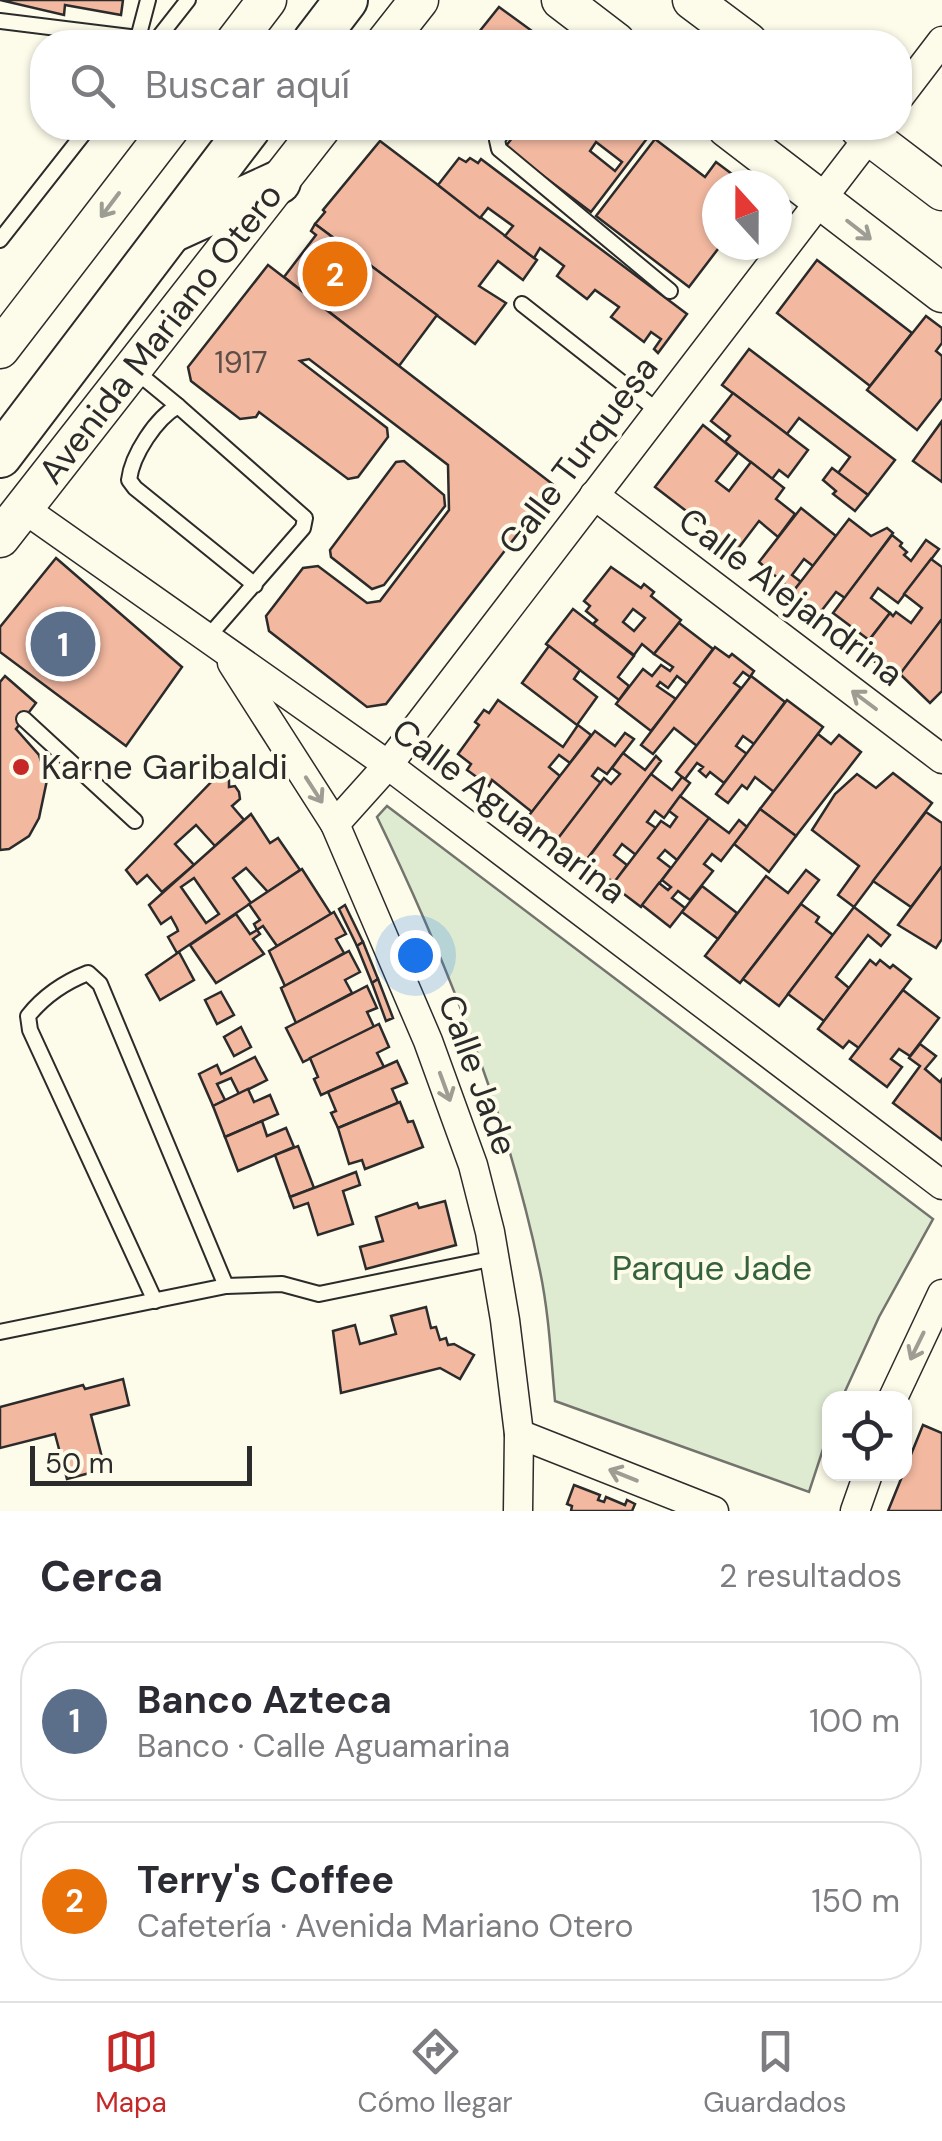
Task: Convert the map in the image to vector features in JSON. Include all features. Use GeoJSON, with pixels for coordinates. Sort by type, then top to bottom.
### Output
{"type":"FeatureCollection","features":[{"type":"Feature","properties":{"kind":"main road"},"geometry":{"type":"LineString","coordinates":[[244,30],[268,0]]}},
{"type":"Feature","properties":{"kind":"main road"},"geometry":{"type":"LineString","coordinates":[[323,30],[346,0]]}},
{"type":"Feature","properties":{"kind":"main road"},"geometry":{"type":"LineString","coordinates":[[395,30],[419,0]]}},
{"type":"Feature","properties":{"kind":"main road"},"geometry":{"type":"LineString","coordinates":[[692,0],[732,30]]}},
{"type":"Feature","properties":{"kind":"main road"},"geometry":{"type":"LineString","coordinates":[[0,349],[161,140]]}},
{"type":"Feature","properties":{"kind":"main road","name":"Avenida Mariano Otero"},"geometry":{"type":"LineString","coordinates":[[0,456],[240,140]]}},
{"type":"Feature","properties":{"kind":"main road","name":"Avenida Mariano Otero"},"geometry":{"type":"LineString","coordinates":[[11,523],[312,140]]}},
{"type":"Feature","properties":{"kind":"main road"},"geometry":{"type":"LineString","coordinates":[[742,140],[942,293]]}},
{"type":"Feature","properties":{"kind":"main road"},"geometry":{"type":"LineString","coordinates":[[880,140],[942,191]]}},
{"type":"Feature","properties":{"kind":"main road"},"geometry":{"type":"LineString","coordinates":[[169,232],[279,182]]}},
{"type":"Feature","properties":{"kind":"street"},"geometry":{"type":"LineString","coordinates":[[912,80],[942,41]]}},
{"type":"Feature","properties":{"kind":"street","name":"Calle Turquesa"},"geometry":{"type":"LineString","coordinates":[[336,824],[388,765],[820,200],[861,140]]}},
{"type":"Feature","properties":{"kind":"street","name":"Calle Alejandrina"},"geometry":{"type":"LineString","coordinates":[[594,495],[942,759]]}},
{"type":"Feature","properties":{"kind":"street","name":"Calle Aguamarina"},"geometry":{"type":"LineString","coordinates":[[11,523],[216,643],[388,765],[942,1185]]}},
{"type":"Feature","properties":{"kind":"street","name":"Calle Jade"},"geometry":{"type":"LineString","coordinates":[[216,643],[336,824],[428,1042],[473,1165],[494,1258],[519,1434],[518,1511]]}},
{"type":"Feature","properties":{"kind":"street"},"geometry":{"type":"LineString","coordinates":[[896,1391],[942,1294]]}},
{"type":"Feature","properties":{"kind":"street"},"geometry":{"type":"LineString","coordinates":[[519,1434],[714,1511]]}},
{"type":"Feature","properties":{"kind":"street"},"geometry":{"type":"LineString","coordinates":[[855,1511],[866,1481]]}},
{"type":"Feature","properties":{"kind":"lane"},"geometry":{"type":"LineString","coordinates":[[143,30],[148,0]]}},
{"type":"Feature","properties":{"kind":"lane"},"geometry":{"type":"LineString","coordinates":[[164,30],[188,0]]}},
{"type":"Feature","properties":{"kind":"lane"},"geometry":{"type":"LineString","coordinates":[[0,21],[67,30]]}},
{"type":"Feature","properties":{"kind":"lane"},"geometry":{"type":"LineString","coordinates":[[0,240],[79,140]]}},
{"type":"Feature","properties":{"kind":"lane"},"geometry":{"type":"LineString","coordinates":[[497,140],[499,149],[670,291]]}},
{"type":"Feature","properties":{"kind":"lane"},"geometry":{"type":"LineString","coordinates":[[522,304],[658,411]]}},
{"type":"Feature","properties":{"kind":"lane"},"geometry":{"type":"LineString","coordinates":[[133,368],[305,518],[303,528],[255,585],[216,643]]}},
{"type":"Feature","properties":{"kind":"lane"},"geometry":{"type":"LineString","coordinates":[[178,406],[151,432],[130,470],[129,480],[255,585]]}},
{"type":"Feature","properties":{"kind":"lane"},"geometry":{"type":"LineString","coordinates":[[24,719],[135,821]]}},
{"type":"Feature","properties":{"kind":"lane"},"geometry":{"type":"LineString","coordinates":[[155,1301],[30,1030],[28,1016],[38,1003],[88,972],[100,984],[226,1286]]}},
{"type":"Feature","properties":{"kind":"lane"},"geometry":{"type":"LineString","coordinates":[[0,1332],[226,1286],[282,1284],[319,1294],[494,1258]]}},
{"type":"Feature","properties":{"kind":"green space","name":"Parque Jade"},"geometry":{"type":"Polygon","coordinates":[[[387,806],[933,1219],[879,1317],[845,1391],[822,1391],[822,1452],[809,1492],[555,1401],[543,1287],[510,1154],[451,983],[377,817],[387,806]]]}},
{"type":"Feature","properties":{"kind":"building"},"geometry":{"type":"Polygon","coordinates":[[[0,0],[123,0],[121,15],[65,5],[64,15],[0,0]]]}},
{"type":"Feature","properties":{"kind":"building"},"geometry":{"type":"Polygon","coordinates":[[[499,7],[531,30],[481,30],[499,7]]]}},
{"type":"Feature","properties":{"kind":"building"},"geometry":{"type":"Polygon","coordinates":[[[511,140],[646,140],[591,212],[505,147],[511,140]],[[596,142],[590,151],[615,171],[622,162],[596,142]]]}},
{"type":"Feature","properties":{"kind":"building"},"geometry":{"type":"Polygon","coordinates":[[[654,140],[702,175],[702,260],[710,260],[689,287],[596,216],[654,140]]]}},
{"type":"Feature","properties":{"kind":"building"},"geometry":{"type":"Polygon","coordinates":[[[380,141],[537,260],[523,280],[498,261],[479,286],[506,303],[475,344],[315,224],[380,141]]]}},
{"type":"Feature","properties":{"kind":"building"},"geometry":{"type":"Polygon","coordinates":[[[459,158],[478,163],[481,159],[687,314],[658,353],[654,349],[661,339],[651,332],[644,342],[611,317],[619,307],[595,290],[587,299],[557,276],[564,266],[540,248],[534,258],[505,236],[513,226],[488,208],[480,218],[438,185],[459,158]]]}},
{"type":"Feature","properties":{"kind":"building"},"geometry":{"type":"Polygon","coordinates":[[[716,162],[727,170],[710,170],[716,162]]]}},
{"type":"Feature","properties":{"kind":"building"},"geometry":{"type":"Polygon","coordinates":[[[315,224],[437,315],[399,366],[284,277],[316,235],[311,231],[315,224]]]}},
{"type":"Feature","properties":{"kind":"building"},"geometry":{"type":"Polygon","coordinates":[[[817,260],[912,333],[870,386],[777,313],[817,260]]]}},
{"type":"Feature","properties":{"kind":"building"},"geometry":{"type":"Polygon","coordinates":[[[268,265],[555,486],[386,704],[367,707],[269,631],[266,616],[303,568],[318,566],[367,603],[380,601],[449,510],[448,465],[309,359],[300,361],[387,428],[388,437],[358,477],[348,479],[259,412],[256,417],[240,419],[191,381],[188,367],[268,265]]]}},
{"type":"Feature","properties":{"kind":"building"},"geometry":{"type":"Polygon","coordinates":[[[926,316],[942,328],[942,343],[936,351],[942,356],[942,398],[917,430],[867,390],[926,316]]]}},
{"type":"Feature","properties":{"kind":"building"},"geometry":{"type":"Polygon","coordinates":[[[749,349],[895,460],[868,495],[838,473],[850,457],[799,418],[787,434],[722,385],[749,349]]]}},
{"type":"Feature","properties":{"kind":"building"},"geometry":{"type":"Polygon","coordinates":[[[733,393],[808,450],[788,477],[779,470],[772,479],[725,442],[730,436],[711,421],[733,393]]]}},
{"type":"Feature","properties":{"kind":"building"},"geometry":{"type":"Polygon","coordinates":[[[942,421],[942,482],[913,461],[942,421]]]}},
{"type":"Feature","properties":{"kind":"building"},"geometry":{"type":"Polygon","coordinates":[[[703,425],[738,453],[716,481],[729,491],[751,462],[784,488],[776,499],[795,514],[778,537],[759,521],[737,550],[655,487],[703,425]]]}},
{"type":"Feature","properties":{"kind":"building"},"geometry":{"type":"Polygon","coordinates":[[[404,461],[444,495],[445,506],[384,585],[372,589],[331,557],[330,550],[396,462],[404,461]]]}},
{"type":"Feature","properties":{"kind":"building"},"geometry":{"type":"Polygon","coordinates":[[[832,468],[868,495],[855,511],[833,494],[836,491],[823,480],[832,468]]]}},
{"type":"Feature","properties":{"kind":"building"},"geometry":{"type":"Polygon","coordinates":[[[801,508],[836,536],[813,566],[804,559],[792,575],[801,582],[793,591],[759,562],[801,508]]]}},
{"type":"Feature","properties":{"kind":"building"},"geometry":{"type":"Polygon","coordinates":[[[849,519],[871,536],[887,528],[893,533],[845,598],[836,592],[819,614],[792,593],[849,519]]]}},
{"type":"Feature","properties":{"kind":"building"},"geometry":{"type":"Polygon","coordinates":[[[892,535],[902,543],[900,546],[907,552],[904,555],[911,561],[926,540],[939,549],[898,603],[878,588],[871,598],[890,613],[869,640],[833,613],[892,535]]]}},
{"type":"Feature","properties":{"kind":"building"},"geometry":{"type":"Polygon","coordinates":[[[56,558],[182,667],[126,746],[0,652],[0,627],[56,558]]]}},
{"type":"Feature","properties":{"kind":"building"},"geometry":{"type":"Polygon","coordinates":[[[931,559],[942,567],[942,619],[898,677],[860,652],[890,613],[893,616],[896,612],[911,623],[922,608],[904,594],[931,559]]]}},
{"type":"Feature","properties":{"kind":"building"},"geometry":{"type":"Polygon","coordinates":[[[611,567],[641,588],[644,584],[654,592],[651,596],[681,620],[654,654],[642,644],[634,655],[593,624],[597,620],[586,611],[590,606],[584,601],[611,567]],[[633,609],[623,622],[634,631],[645,618],[633,609]]]}},
{"type":"Feature","properties":{"kind":"building"},"geometry":{"type":"Polygon","coordinates":[[[573,609],[634,656],[618,677],[629,686],[619,700],[546,644],[573,609]]]}},
{"type":"Feature","properties":{"kind":"building"},"geometry":{"type":"Polygon","coordinates":[[[942,619],[942,691],[930,703],[900,674],[942,619]]]}},
{"type":"Feature","properties":{"kind":"building"},"geometry":{"type":"Polygon","coordinates":[[[679,623],[713,649],[687,684],[677,676],[668,688],[660,682],[657,686],[676,699],[651,731],[616,704],[643,669],[652,676],[661,665],[670,671],[673,667],[654,654],[679,623]]]}},
{"type":"Feature","properties":{"kind":"building"},"geometry":{"type":"Polygon","coordinates":[[[549,646],[580,670],[574,679],[597,697],[577,725],[522,683],[549,646]]]}},
{"type":"Feature","properties":{"kind":"building"},"geometry":{"type":"Polygon","coordinates":[[[715,647],[754,671],[750,677],[743,672],[734,683],[741,688],[697,746],[674,728],[653,754],[641,745],[715,647]]]}},
{"type":"Feature","properties":{"kind":"building","name":"Karne Garibaldi"},"geometry":{"type":"Polygon","coordinates":[[[5,676],[36,703],[16,729],[39,755],[47,780],[39,818],[29,836],[9,849],[0,850],[0,682],[5,676]]]}},
{"type":"Feature","properties":{"kind":"building"},"geometry":{"type":"Polygon","coordinates":[[[751,676],[785,702],[754,744],[743,736],[736,746],[747,754],[724,783],[710,772],[706,777],[697,763],[685,779],[676,772],[751,676]]]}},
{"type":"Feature","properties":{"kind":"building"},"geometry":{"type":"Polygon","coordinates":[[[498,700],[563,747],[578,725],[591,735],[570,763],[559,755],[549,767],[560,776],[532,812],[492,780],[489,786],[467,770],[471,764],[458,754],[479,725],[475,722],[484,710],[489,713],[498,700]]]}},
{"type":"Feature","properties":{"kind":"building"},"geometry":{"type":"Polygon","coordinates":[[[787,700],[823,727],[774,792],[755,777],[747,789],[742,785],[728,803],[716,794],[787,700]]]}},
{"type":"Feature","properties":{"kind":"building"},"geometry":{"type":"Polygon","coordinates":[[[595,731],[615,746],[625,733],[634,739],[607,774],[598,768],[592,776],[601,783],[557,840],[527,818],[595,731]]]}},
{"type":"Feature","properties":{"kind":"building"},"geometry":{"type":"Polygon","coordinates":[[[818,734],[831,744],[839,735],[861,752],[796,836],[760,809],[818,734]]]}},
{"type":"Feature","properties":{"kind":"building"},"geometry":{"type":"Polygon","coordinates":[[[623,753],[645,770],[656,756],[661,761],[584,863],[556,841],[604,778],[611,784],[620,774],[612,768],[623,753]]]}},
{"type":"Feature","properties":{"kind":"building"},"geometry":{"type":"Polygon","coordinates":[[[220,773],[229,780],[229,787],[235,786],[239,792],[240,799],[232,806],[244,820],[215,846],[196,825],[175,844],[194,865],[162,892],[147,875],[137,884],[126,870],[220,773]]]}},
{"type":"Feature","properties":{"kind":"building"},"geometry":{"type":"Polygon","coordinates":[[[893,773],[932,803],[854,907],[838,895],[859,866],[812,830],[835,794],[857,774],[876,788],[893,773]]]}},
{"type":"Feature","properties":{"kind":"building"},"geometry":{"type":"Polygon","coordinates":[[[651,774],[672,790],[682,777],[690,783],[664,818],[655,811],[647,822],[656,828],[636,855],[622,844],[614,855],[627,865],[614,883],[586,861],[651,774]]]}},
{"type":"Feature","properties":{"kind":"building"},"geometry":{"type":"Polygon","coordinates":[[[680,796],[709,818],[677,860],[665,850],[658,858],[671,868],[641,907],[612,885],[661,821],[670,827],[677,817],[669,811],[680,796]]]}},
{"type":"Feature","properties":{"kind":"building"},"geometry":{"type":"Polygon","coordinates":[[[760,809],[796,836],[769,872],[734,844],[760,809]]]}},
{"type":"Feature","properties":{"kind":"building"},"geometry":{"type":"Polygon","coordinates":[[[926,812],[942,823],[942,866],[911,907],[873,881],[926,812]]]}},
{"type":"Feature","properties":{"kind":"building"},"geometry":{"type":"Polygon","coordinates":[[[251,814],[270,843],[278,838],[300,870],[268,892],[246,868],[233,878],[251,903],[177,953],[168,937],[178,931],[171,917],[161,924],[149,905],[251,814]],[[194,878],[181,887],[206,923],[219,914],[194,878]]]}},
{"type":"Feature","properties":{"kind":"building"},"geometry":{"type":"Polygon","coordinates":[[[709,818],[729,833],[739,820],[747,827],[721,861],[712,854],[704,864],[713,871],[690,900],[678,891],[672,898],[685,908],[670,927],[642,905],[659,883],[668,890],[671,887],[662,880],[709,818]]]}},
{"type":"Feature","properties":{"kind":"building"},"geometry":{"type":"Polygon","coordinates":[[[942,866],[942,939],[936,948],[898,925],[942,866]]]}},
{"type":"Feature","properties":{"kind":"building"},"geometry":{"type":"Polygon","coordinates":[[[302,869],[331,914],[277,946],[263,926],[257,930],[254,924],[260,920],[249,904],[302,869]]]}},
{"type":"Feature","properties":{"kind":"building"},"geometry":{"type":"Polygon","coordinates":[[[806,870],[819,880],[740,983],[705,956],[766,876],[788,893],[806,870]]]}},
{"type":"Feature","properties":{"kind":"building"},"geometry":{"type":"Polygon","coordinates":[[[702,886],[737,913],[718,939],[682,912],[702,886]]]}},
{"type":"Feature","properties":{"kind":"building"},"geometry":{"type":"Polygon","coordinates":[[[801,904],[819,917],[816,922],[833,935],[779,1006],[743,979],[801,904]]]}},
{"type":"Feature","properties":{"kind":"building"},"geometry":{"type":"Polygon","coordinates":[[[345,905],[363,942],[357,946],[339,909],[345,905]]]}},
{"type":"Feature","properties":{"kind":"building"},"geometry":{"type":"Polygon","coordinates":[[[854,907],[890,935],[881,946],[868,935],[836,977],[849,988],[824,1021],[788,994],[854,907]]]}},
{"type":"Feature","properties":{"kind":"building"},"geometry":{"type":"Polygon","coordinates":[[[334,912],[346,934],[336,939],[344,953],[285,986],[269,951],[334,912]]]}},
{"type":"Feature","properties":{"kind":"building"},"geometry":{"type":"Polygon","coordinates":[[[236,914],[250,934],[257,930],[260,934],[253,939],[264,954],[216,983],[190,945],[236,914]]]}},
{"type":"Feature","properties":{"kind":"building"},"geometry":{"type":"Polygon","coordinates":[[[363,942],[378,979],[372,983],[357,946],[363,942]]]}},
{"type":"Feature","properties":{"kind":"building"},"geometry":{"type":"Polygon","coordinates":[[[349,951],[360,972],[345,980],[352,993],[296,1023],[281,988],[349,951]]]}},
{"type":"Feature","properties":{"kind":"building"},"geometry":{"type":"Polygon","coordinates":[[[179,952],[194,980],[160,1000],[146,975],[179,952]]]}},
{"type":"Feature","properties":{"kind":"building"},"geometry":{"type":"Polygon","coordinates":[[[870,960],[876,965],[880,960],[890,968],[893,965],[911,979],[859,1048],[849,1041],[843,1048],[818,1029],[870,960]]]}},
{"type":"Feature","properties":{"kind":"building"},"geometry":{"type":"Polygon","coordinates":[[[378,979],[393,1018],[386,1021],[372,983],[378,979]]]}},
{"type":"Feature","properties":{"kind":"building"},"geometry":{"type":"Polygon","coordinates":[[[367,986],[377,1008],[367,1012],[374,1027],[303,1062],[286,1028],[367,986]]]}},
{"type":"Feature","properties":{"kind":"building"},"geometry":{"type":"Polygon","coordinates":[[[903,990],[939,1018],[910,1056],[899,1049],[891,1059],[902,1067],[887,1087],[850,1059],[903,990]]]}},
{"type":"Feature","properties":{"kind":"building"},"geometry":{"type":"Polygon","coordinates":[[[221,992],[234,1015],[217,1024],[205,1000],[221,992]]]}},
{"type":"Feature","properties":{"kind":"building"},"geometry":{"type":"Polygon","coordinates":[[[379,1024],[389,1047],[377,1053],[384,1067],[321,1095],[310,1058],[379,1024]]]}},
{"type":"Feature","properties":{"kind":"building"},"geometry":{"type":"Polygon","coordinates":[[[241,1027],[251,1047],[234,1056],[224,1037],[241,1027]]]}},
{"type":"Feature","properties":{"kind":"building"},"geometry":{"type":"Polygon","coordinates":[[[920,1044],[936,1056],[925,1069],[940,1082],[942,1079],[942,1140],[893,1103],[920,1066],[909,1058],[920,1044]]]}},
{"type":"Feature","properties":{"kind":"building"},"geometry":{"type":"Polygon","coordinates":[[[255,1057],[267,1080],[239,1094],[231,1078],[217,1084],[225,1100],[213,1106],[199,1074],[217,1065],[221,1074],[255,1057]]]}},
{"type":"Feature","properties":{"kind":"building"},"geometry":{"type":"Polygon","coordinates":[[[397,1061],[407,1083],[392,1089],[398,1103],[338,1128],[328,1092],[397,1061]]]}},
{"type":"Feature","properties":{"kind":"building"},"geometry":{"type":"Polygon","coordinates":[[[248,1089],[254,1102],[270,1095],[278,1114],[225,1137],[213,1106],[248,1089]]]}},
{"type":"Feature","properties":{"kind":"building"},"geometry":{"type":"Polygon","coordinates":[[[400,1102],[423,1147],[365,1169],[362,1160],[349,1164],[338,1128],[400,1102]]]}},
{"type":"Feature","properties":{"kind":"building"},"geometry":{"type":"Polygon","coordinates":[[[262,1121],[267,1136],[286,1128],[294,1147],[238,1171],[225,1137],[262,1121]]]}},
{"type":"Feature","properties":{"kind":"building"},"geometry":{"type":"Polygon","coordinates":[[[298,1146],[314,1188],[290,1197],[275,1155],[298,1146]]]}},
{"type":"Feature","properties":{"kind":"building"},"geometry":{"type":"Polygon","coordinates":[[[356,1172],[360,1185],[343,1191],[353,1224],[318,1235],[308,1203],[294,1208],[290,1197],[356,1172]]]}},
{"type":"Feature","properties":{"kind":"building"},"geometry":{"type":"Polygon","coordinates":[[[445,1201],[456,1245],[366,1269],[360,1247],[383,1241],[376,1217],[417,1203],[419,1208],[445,1201]]]}},
{"type":"Feature","properties":{"kind":"building"},"geometry":{"type":"Polygon","coordinates":[[[426,1307],[431,1328],[436,1327],[440,1340],[446,1338],[448,1345],[454,1344],[474,1355],[460,1379],[440,1368],[341,1393],[333,1331],[355,1325],[360,1344],[396,1334],[391,1316],[426,1307]]]}},
{"type":"Feature","properties":{"kind":"building"},"geometry":{"type":"Polygon","coordinates":[[[123,1379],[129,1405],[91,1415],[105,1469],[67,1479],[55,1434],[0,1448],[0,1407],[83,1385],[85,1389],[123,1379]]]}},
{"type":"Feature","properties":{"kind":"building"},"geometry":{"type":"Polygon","coordinates":[[[923,1425],[942,1433],[942,1511],[888,1511],[900,1481],[912,1481],[912,1452],[923,1425]]]}},
{"type":"Feature","properties":{"kind":"building"},"geometry":{"type":"Polygon","coordinates":[[[574,1485],[600,1495],[598,1500],[604,1502],[606,1497],[625,1505],[627,1500],[635,1504],[632,1511],[571,1511],[572,1506],[567,1504],[574,1485]]]}},
{"type":"Feature","properties":{"kind":"place","name":"Terry's Coffee"},"geometry":{"type":"Point","coordinates":[335,274]}},
{"type":"Feature","properties":{"kind":"place","name":"Banco Azteca"},"geometry":{"type":"Point","coordinates":[63,644]}},
{"type":"Feature","properties":{"kind":"place","name":"Karne Garibaldi"},"geometry":{"type":"Point","coordinates":[21,767]}}]}
